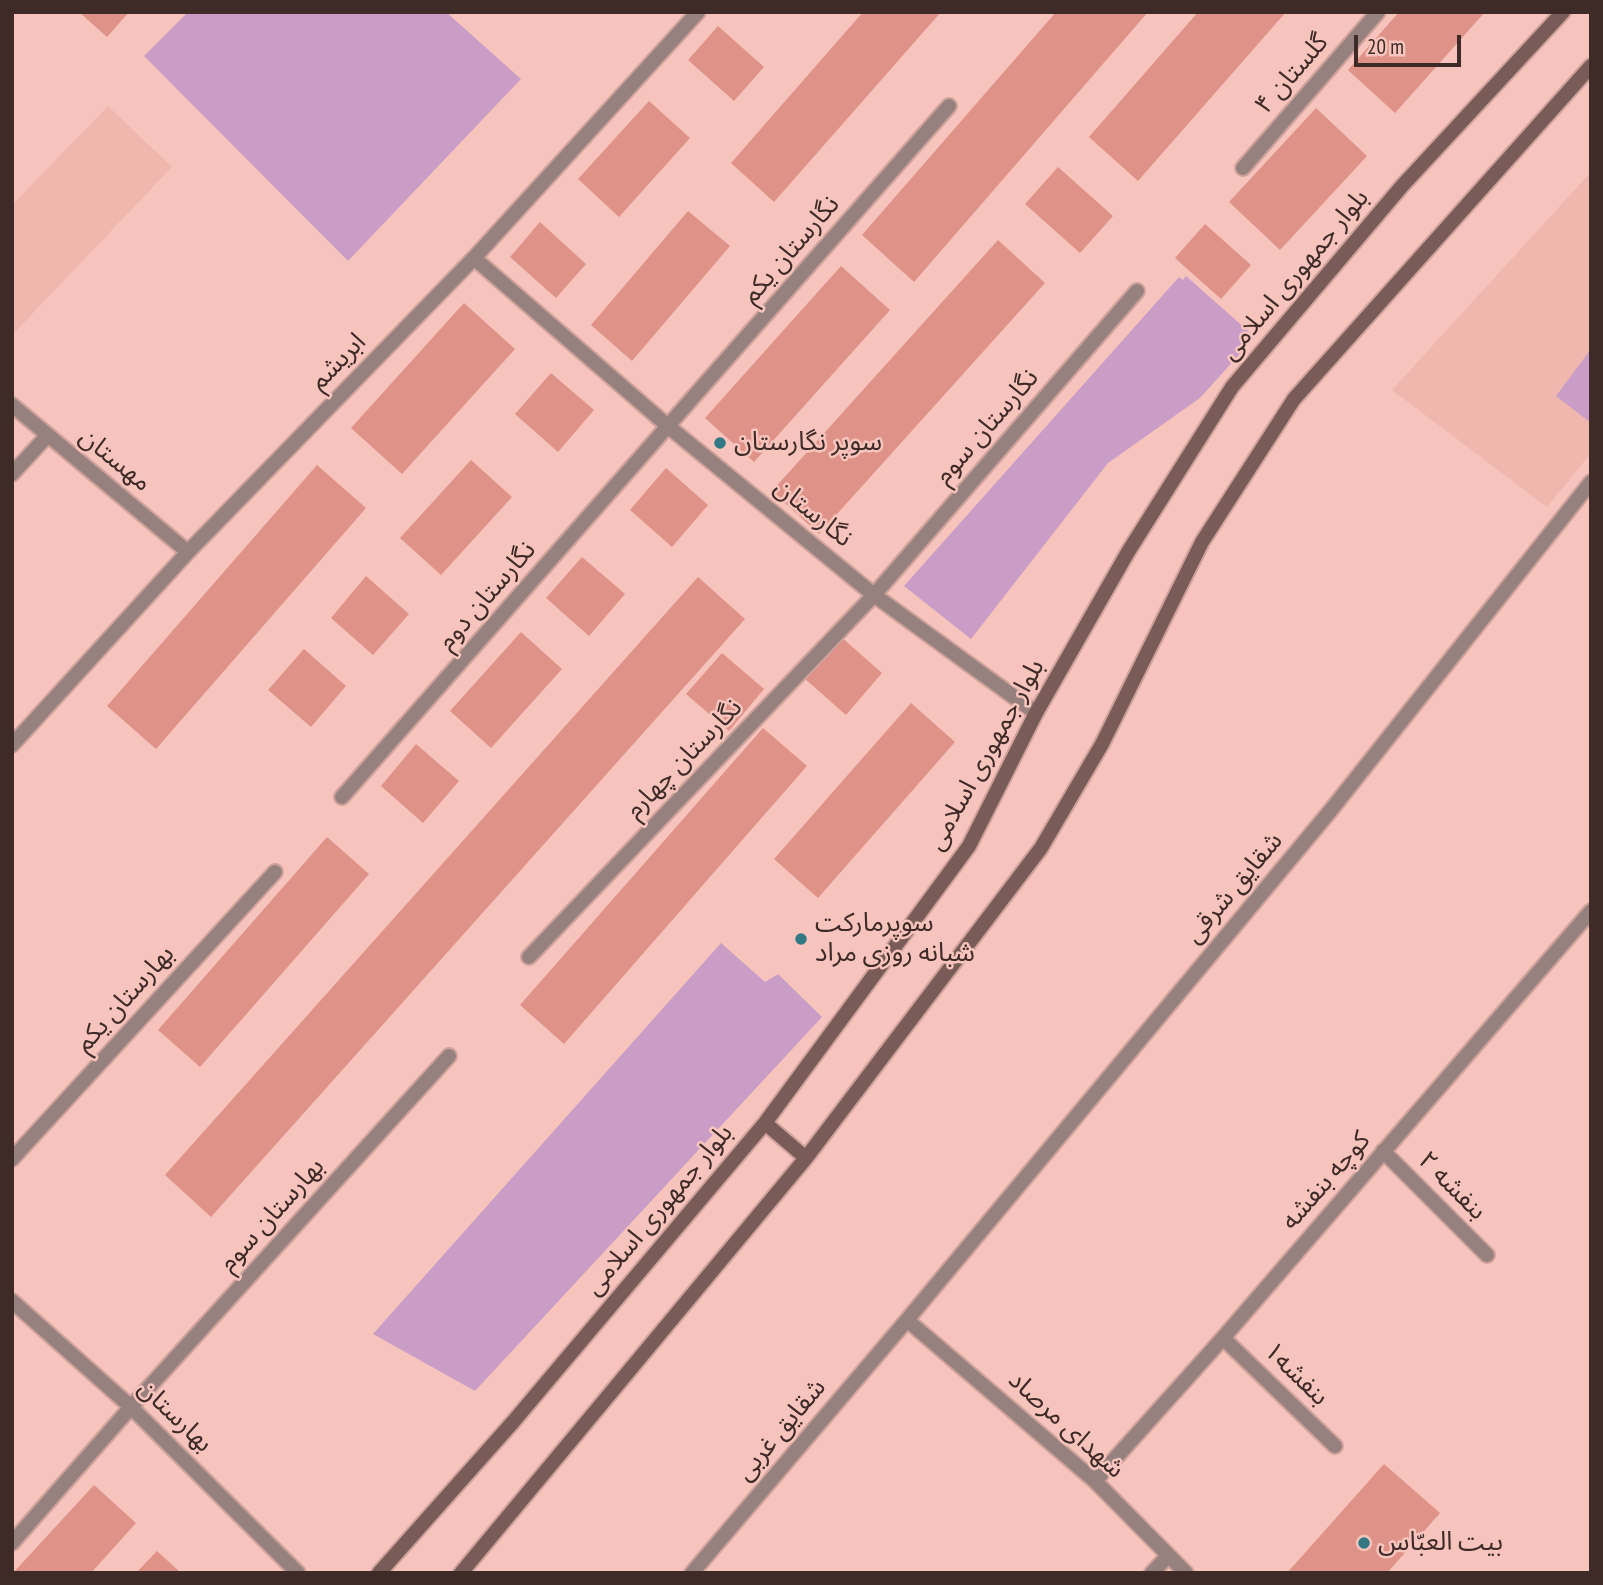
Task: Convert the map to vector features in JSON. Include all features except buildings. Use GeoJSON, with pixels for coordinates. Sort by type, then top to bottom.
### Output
{"type":"FeatureCollection","features":[{"type":"Feature","properties":{"kind":"main road","name":"بلوار جمهوری اسلامی"},"geometry":{"type":"LineString","coordinates":[[379,1573],[513,1422],[765,1123],[969,846],[1036,713],[1128,552],[1232,387],[1402,187],[1563,12]]}},
{"type":"Feature","properties":{"kind":"main road"},"geometry":{"type":"LineString","coordinates":[[461,1573],[806,1158],[1041,848],[1102,744],[1202,542],[1294,399],[1591,66]]}},
{"type":"Feature","properties":{"kind":"main road"},"geometry":{"type":"LineString","coordinates":[[765,1123],[806,1158]]}},
{"type":"Feature","properties":{"kind":"street","name":"ابریشم"},"geometry":{"type":"LineString","coordinates":[[12,746],[188,552],[474,258],[698,12]]}},
{"type":"Feature","properties":{"kind":"street","name":"گلستان ۴"},"geometry":{"type":"LineString","coordinates":[[1243,168],[1378,12]]}},
{"type":"Feature","properties":{"kind":"street","name":"نگارستان یکم"},"geometry":{"type":"LineString","coordinates":[[669,427],[949,106]]}},
{"type":"Feature","properties":{"kind":"street","name":"نگارستان"},"geometry":{"type":"LineString","coordinates":[[474,258],[669,427],[874,595],[1036,713]]}},
{"type":"Feature","properties":{"kind":"street","name":"نگارستان سوم"},"geometry":{"type":"LineString","coordinates":[[874,595],[1137,291]]}},
{"type":"Feature","properties":{"kind":"street","name":"مهستان"},"geometry":{"type":"LineString","coordinates":[[12,405],[188,552]]}},
{"type":"Feature","properties":{"kind":"street","name":"نگارستان دوم"},"geometry":{"type":"LineString","coordinates":[[342,797],[669,427]]}},
{"type":"Feature","properties":{"kind":"street"},"geometry":{"type":"LineString","coordinates":[[12,474],[47,436]]}},
{"type":"Feature","properties":{"kind":"street","name":"شقایق شرقی"},"geometry":{"type":"LineString","coordinates":[[907,1320],[1331,810],[1591,482]]}},
{"type":"Feature","properties":{"kind":"street","name":"نگارستان چهارم"},"geometry":{"type":"LineString","coordinates":[[529,957],[874,595]]}},
{"type":"Feature","properties":{"kind":"street","name":"بهارستان یکم"},"geometry":{"type":"LineString","coordinates":[[12,1159],[275,872]]}},
{"type":"Feature","properties":{"kind":"street","name":"کوچه بنفشه"},"geometry":{"type":"LineString","coordinates":[[1095,1481],[1223,1338],[1591,911]]}},
{"type":"Feature","properties":{"kind":"street","name":"بهارستان سوم"},"geometry":{"type":"LineString","coordinates":[[12,1543],[131,1407],[449,1056]]}},
{"type":"Feature","properties":{"kind":"street","name":"بنفشه ۲"},"geometry":{"type":"LineString","coordinates":[[1383,1151],[1487,1255]]}},
{"type":"Feature","properties":{"kind":"street","name":"بهارستان"},"geometry":{"type":"LineString","coordinates":[[12,1301],[131,1407],[298,1573]]}},
{"type":"Feature","properties":{"kind":"street","name":"شهدای مرصاد"},"geometry":{"type":"LineString","coordinates":[[907,1320],[1095,1481],[1167,1557],[1186,1573]]}},
{"type":"Feature","properties":{"kind":"street","name":"شقایق غربی"},"geometry":{"type":"LineString","coordinates":[[692,1573],[907,1320]]}},
{"type":"Feature","properties":{"kind":"street","name":"بنفشه۱"},"geometry":{"type":"LineString","coordinates":[[1223,1338],[1335,1446]]}},
{"type":"Feature","properties":{"kind":"street"},"geometry":{"type":"LineString","coordinates":[[1152,1573],[1167,1557]]}},
{"type":"Feature","properties":{"kind":"shaded area"},"geometry":{"type":"Polygon","coordinates":[[[188,12],[446,12],[521,79],[348,261],[144,56],[188,12]]]}},
{"type":"Feature","properties":{"kind":"shaded area"},"geometry":{"type":"Polygon","coordinates":[[[108,106],[172,167],[12,335],[12,205],[108,106]]]}},
{"type":"Feature","properties":{"kind":"shaded area"},"geometry":{"type":"Polygon","coordinates":[[[1591,172],[1591,453],[1547,507],[1392,390],[1591,172]]]}},
{"type":"Feature","properties":{"kind":"shaded area"},"geometry":{"type":"Polygon","coordinates":[[[1186,276],[1255,337],[1200,398],[1108,463],[971,639],[904,586],[1179,277],[1183,280],[1186,276]]]}},
{"type":"Feature","properties":{"kind":"shaded area"},"geometry":{"type":"Polygon","coordinates":[[[1591,349],[1591,423],[1556,396],[1591,349]]]}},
{"type":"Feature","properties":{"kind":"shaded area"},"geometry":{"type":"Polygon","coordinates":[[[721,943],[765,982],[778,974],[822,1017],[475,1391],[373,1334],[721,943]]]}},
{"type":"Feature","properties":{"kind":"place","name":"سوپر نگارستان"},"geometry":{"type":"Point","coordinates":[720,443]}},
{"type":"Feature","properties":{"kind":"place","name":"سوپرمارکت شبانه روزی مراد"},"geometry":{"type":"Point","coordinates":[801,939]}},
{"type":"Feature","properties":{"kind":"place","name":"بیت العبّاس"},"geometry":{"type":"Point","coordinates":[1364,1543]}}]}
